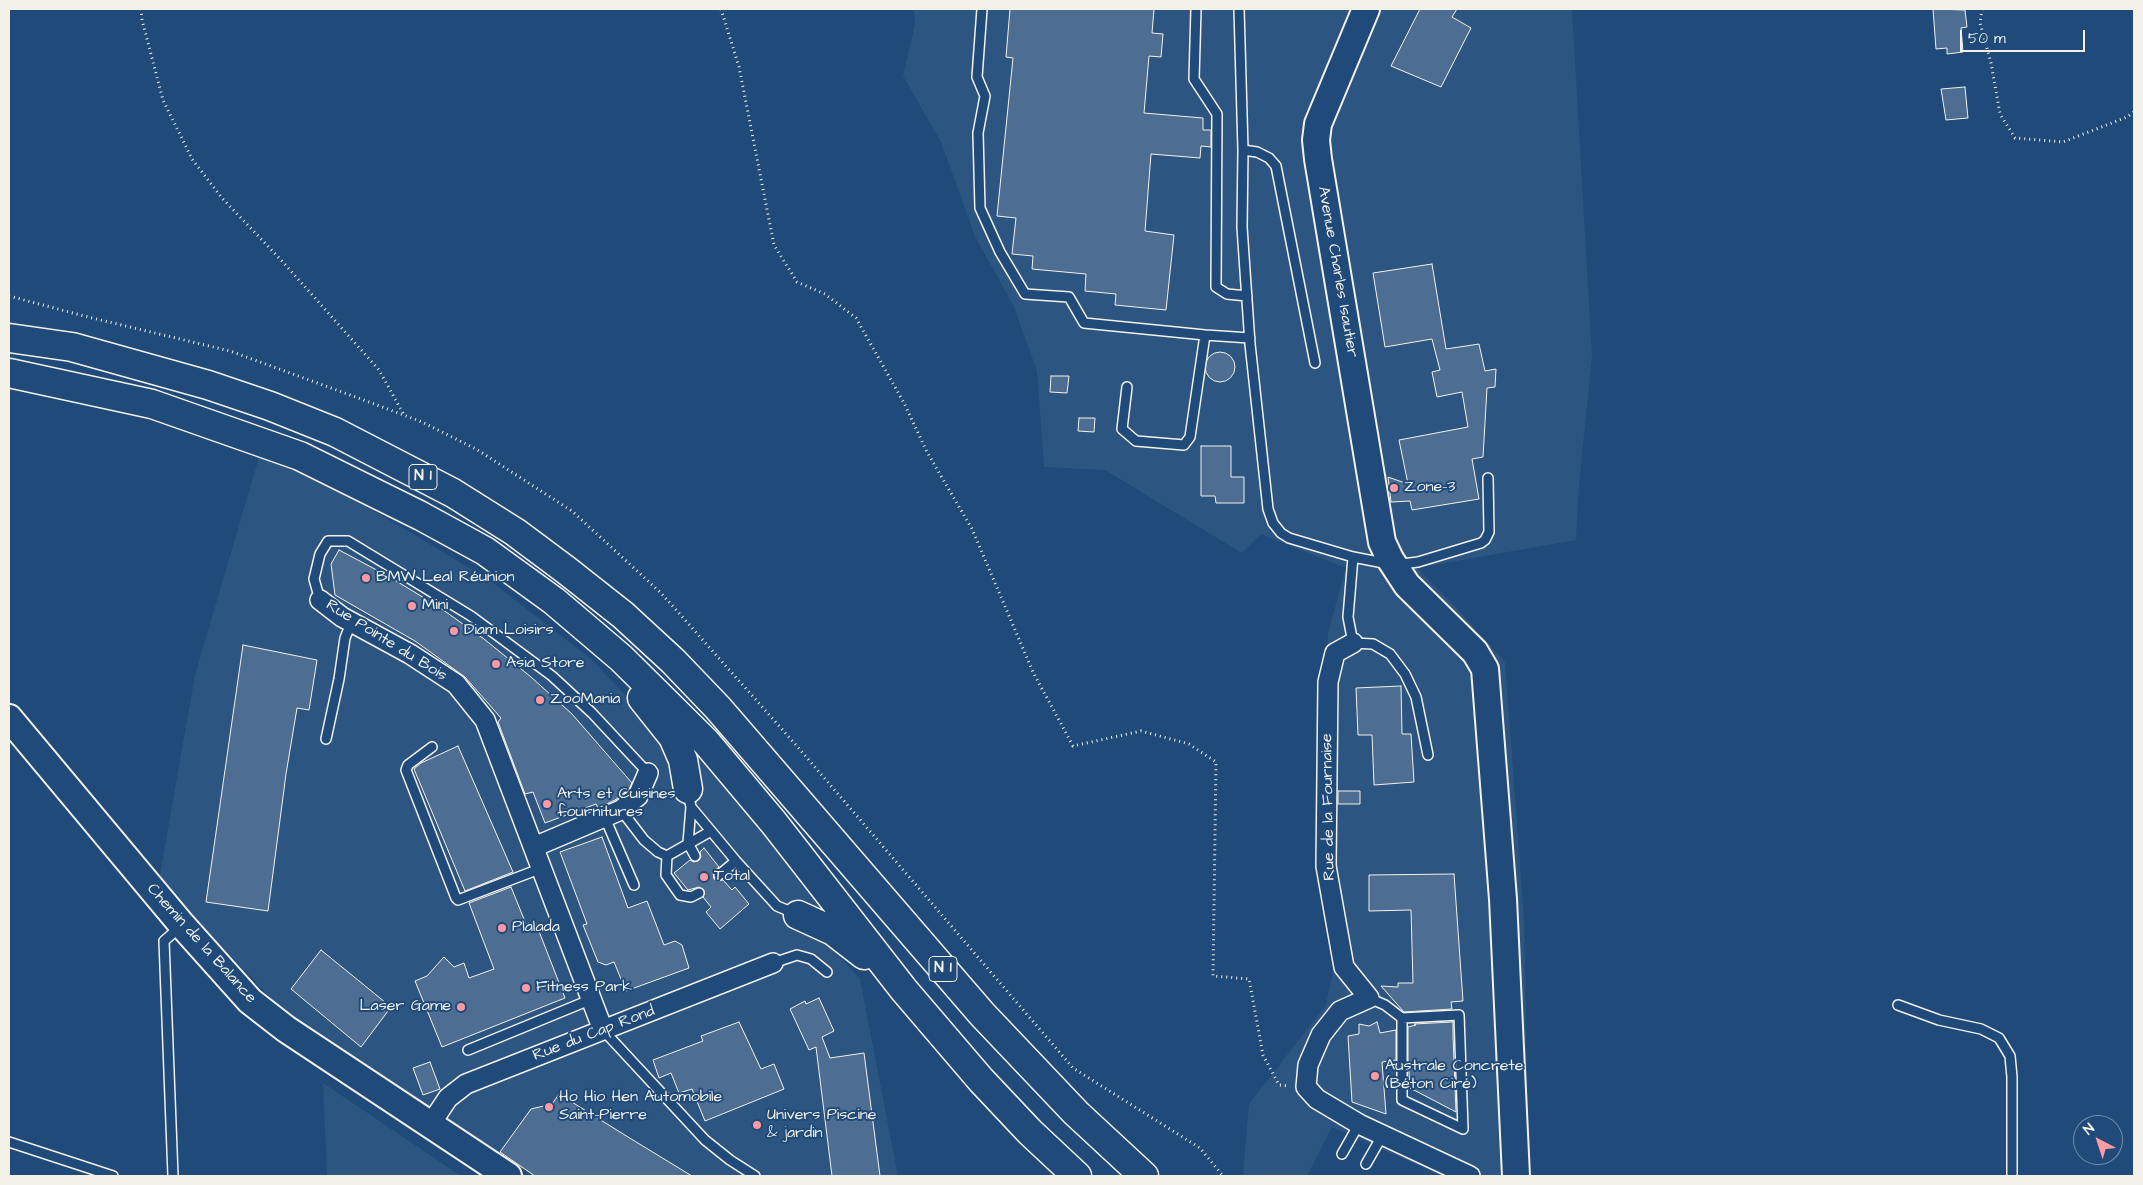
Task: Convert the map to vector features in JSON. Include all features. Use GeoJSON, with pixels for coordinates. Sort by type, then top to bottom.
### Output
{"type":"FeatureCollection","features":[{"type":"Feature","properties":{"kind":"highway","name":"N 1"},"geometry":{"type":"LineString","coordinates":[[9,338],[72,347],[208,385],[311,422],[399,464],[453,493],[515,532],[559,564],[623,615],[680,667],[760,754],[982,1014],[1076,1114],[1143,1175]]}},
{"type":"Feature","properties":{"kind":"highway","name":"N 1"},"geometry":{"type":"LineString","coordinates":[[9,373],[152,404],[300,456],[356,483],[485,551],[554,601],[621,658],[706,742],[774,823],[904,990],[981,1080],[1030,1132],[1077,1176]]}},
{"type":"Feature","properties":{"kind":"highway"},"geometry":{"type":"LineString","coordinates":[[356,483],[411,523],[484,568],[555,620],[601,658],[641,697],[673,737],[683,760],[689,798]]}},
{"type":"Feature","properties":{"kind":"highway"},"geometry":{"type":"LineString","coordinates":[[798,915],[833,931],[904,990]]}},
{"type":"Feature","properties":{"kind":"street","name":"Avenue Charles Isautier"},"geometry":{"type":"LineString","coordinates":[[1366,9],[1323,108],[1316,140],[1382,542],[1394,565]]}},
{"type":"Feature","properties":{"kind":"street"},"geometry":{"type":"LineString","coordinates":[[1394,565],[1407,585],[1475,652],[1485,669],[1503,899],[1516,1176]]}},
{"type":"Feature","properties":{"kind":"street","name":"Rue Pointe du Bois"},"geometry":{"type":"LineString","coordinates":[[320,600],[456,684],[486,720],[603,1030]]}},
{"type":"Feature","properties":{"kind":"street","name":"Rue de la Fournaise"},"geometry":{"type":"LineString","coordinates":[[1353,642],[1335,653],[1328,682],[1326,866],[1344,968],[1369,998]]}},
{"type":"Feature","properties":{"kind":"street","name":"Chemin de la Balance"},"geometry":{"type":"LineString","coordinates":[[9,718],[182,925],[250,1001],[286,1029],[508,1176]]}},
{"type":"Feature","properties":{"kind":"street","name":"Rue Pointe du Bois"},"geometry":{"type":"LineString","coordinates":[[534,846],[613,814],[638,796],[648,773]]}},
{"type":"Feature","properties":{"kind":"street","name":"Rue du Cap Rond"},"geometry":{"type":"LineString","coordinates":[[430,1125],[448,1098],[466,1084],[773,963]]}},
{"type":"Feature","properties":{"kind":"street"},"geometry":{"type":"LineString","coordinates":[[1369,998],[1340,1011],[1321,1035],[1308,1065],[1306,1087],[1317,1098],[1382,1136],[1470,1176]]}},
{"type":"Feature","properties":{"kind":"lane"},"geometry":{"type":"LineString","coordinates":[[982,9],[977,77],[985,96],[978,133],[980,208],[1000,252],[1025,294],[1069,297],[1084,323],[1250,338]]}},
{"type":"Feature","properties":{"kind":"lane"},"geometry":{"type":"LineString","coordinates":[[1196,9],[1194,78],[1217,114],[1216,287],[1227,294],[1247,296]]}},
{"type":"Feature","properties":{"kind":"lane"},"geometry":{"type":"LineString","coordinates":[[1240,9],[1243,150],[1242,227],[1250,338],[1268,509],[1272,524],[1289,538],[1353,557],[1394,565],[1427,559],[1481,543],[1485,540],[1489,532],[1488,478]]}},
{"type":"Feature","properties":{"kind":"lane"},"geometry":{"type":"LineString","coordinates":[[1243,150],[1257,152],[1269,158],[1276,166],[1315,363]]}},
{"type":"Feature","properties":{"kind":"lane"},"geometry":{"type":"LineString","coordinates":[[1127,387],[1122,428],[1136,441],[1184,446],[1190,437],[1205,334]]}},
{"type":"Feature","properties":{"kind":"lane","name":"Rue Pointe du Bois"},"geometry":{"type":"LineString","coordinates":[[320,600],[314,579],[320,554],[328,541],[348,541],[471,616],[552,676],[592,713],[648,773]]}},
{"type":"Feature","properties":{"kind":"lane"},"geometry":{"type":"LineString","coordinates":[[1353,557],[1348,617],[1353,642],[1373,644],[1390,654],[1405,674],[1416,697],[1428,754]]}},
{"type":"Feature","properties":{"kind":"lane"},"geometry":{"type":"LineString","coordinates":[[326,740],[339,679],[345,638],[352,621]]}},
{"type":"Feature","properties":{"kind":"lane"},"geometry":{"type":"LineString","coordinates":[[432,747],[408,765],[406,770],[456,898],[458,900],[542,868]]}},
{"type":"Feature","properties":{"kind":"lane"},"geometry":{"type":"LineString","coordinates":[[689,798],[711,831],[777,906],[798,915]]}},
{"type":"Feature","properties":{"kind":"lane"},"geometry":{"type":"LineString","coordinates":[[689,798],[688,843],[695,856]]}},
{"type":"Feature","properties":{"kind":"lane"},"geometry":{"type":"LineString","coordinates":[[613,814],[658,852],[667,856]]}},
{"type":"Feature","properties":{"kind":"lane"},"geometry":{"type":"LineString","coordinates":[[613,814],[634,885]]}},
{"type":"Feature","properties":{"kind":"lane"},"geometry":{"type":"LineString","coordinates":[[667,856],[711,831]]}},
{"type":"Feature","properties":{"kind":"lane"},"geometry":{"type":"LineString","coordinates":[[667,856],[666,875],[680,895],[691,898],[699,892]]}},
{"type":"Feature","properties":{"kind":"lane"},"geometry":{"type":"LineString","coordinates":[[719,875],[736,861]]}},
{"type":"Feature","properties":{"kind":"lane"},"geometry":{"type":"LineString","coordinates":[[173,1176],[164,942],[182,925]]}},
{"type":"Feature","properties":{"kind":"lane"},"geometry":{"type":"LineString","coordinates":[[773,963],[797,955],[811,959],[827,972]]}},
{"type":"Feature","properties":{"kind":"lane"},"geometry":{"type":"LineString","coordinates":[[1369,998],[1385,1005],[1402,1018],[1459,1015],[1463,1129],[1402,1100],[1402,1018]]}},
{"type":"Feature","properties":{"kind":"lane"},"geometry":{"type":"LineString","coordinates":[[468,1050],[592,999]]}},
{"type":"Feature","properties":{"kind":"lane"},"geometry":{"type":"LineString","coordinates":[[1898,1005],[1939,1020],[1981,1029],[1999,1038],[2010,1056],[2012,1078],[2012,1176]]}},
{"type":"Feature","properties":{"kind":"lane"},"geometry":{"type":"LineString","coordinates":[[603,1030],[706,1140],[730,1160],[755,1176]]}},
{"type":"Feature","properties":{"kind":"lane"},"geometry":{"type":"LineString","coordinates":[[1342,1154],[1360,1124]]}},
{"type":"Feature","properties":{"kind":"lane"},"geometry":{"type":"LineString","coordinates":[[1366,1164],[1382,1136]]}},
{"type":"Feature","properties":{"kind":"lane"},"geometry":{"type":"LineString","coordinates":[[9,1142],[113,1176]]}},
{"type":"Feature","properties":{"kind":"path"},"geometry":{"type":"LineString","coordinates":[[141,9],[142,20],[163,100],[192,159],[222,198],[282,261],[379,370],[404,415]]}},
{"type":"Feature","properties":{"kind":"path"},"geometry":{"type":"LineString","coordinates":[[721,9],[739,67],[774,245],[797,282],[825,294],[856,318],[904,403],[927,452],[972,529],[1033,672],[1072,746],[1141,731],[1189,744],[1216,762],[1213,976],[1249,979],[1263,1055],[1279,1085],[1306,1087]]}},
{"type":"Feature","properties":{"kind":"path"},"geometry":{"type":"LineString","coordinates":[[1982,9],[1980,22],[1991,63],[2000,114],[2015,138],[2063,142],[2127,117],[2134,112]]}},
{"type":"Feature","properties":{"kind":"path"},"geometry":{"type":"LineString","coordinates":[[812,764],[1072,1068],[1200,1148],[1223,1176]]}},
{"type":"Feature","properties":{"kind":"shaded area"},"geometry":{"type":"Polygon","coordinates":[[[914,9],[1572,9],[1592,356],[1579,485],[1576,540],[1417,568],[1456,607],[1505,662],[1524,919],[1529,1176],[1442,1176],[1332,1127],[1307,1176],[1243,1176],[1249,1104],[1326,1005],[1338,946],[1318,884],[1328,633],[1346,568],[1261,534],[1242,553],[1105,470],[1044,467],[1037,371],[1014,307],[975,236],[941,142],[903,76],[915,24],[914,9]]]}},
{"type":"Feature","properties":{"kind":"shaded area"},"geometry":{"type":"Polygon","coordinates":[[[262,447],[400,526],[492,582],[591,659],[631,701],[695,747],[710,769],[826,908],[820,935],[860,979],[898,1176],[533,1176],[276,1004],[159,880],[195,675],[262,447]]]}},
{"type":"Feature","properties":{"kind":"shaded area"},"geometry":{"type":"Polygon","coordinates":[[[323,1083],[461,1176],[327,1176],[323,1083]]]}},
{"type":"Feature","properties":{"kind":"building"},"geometry":{"type":"Polygon","coordinates":[[[1010,9],[1154,9],[1152,33],[1163,34],[1161,57],[1149,56],[1144,113],[1203,118],[1203,130],[1211,130],[1211,147],[1201,146],[1200,158],[1151,154],[1145,231],[1174,235],[1166,310],[1115,305],[1116,294],[1085,291],[1086,274],[1032,269],[1033,256],[1012,254],[1016,218],[997,216],[1013,58],[1006,57],[1010,9]]]}},
{"type":"Feature","properties":{"kind":"building"},"geometry":{"type":"Polygon","coordinates":[[[1420,9],[1457,9],[1452,17],[1471,28],[1441,87],[1391,66],[1420,9]]]}},
{"type":"Feature","properties":{"kind":"building"},"geometry":{"type":"Polygon","coordinates":[[[1933,9],[1965,10],[1967,27],[1961,28],[1963,52],[1947,54],[1947,48],[1936,49],[1933,9]]]}},
{"type":"Feature","properties":{"kind":"building"},"geometry":{"type":"Polygon","coordinates":[[[1965,87],[1968,118],[1946,120],[1941,89],[1965,87]]]}},
{"type":"Feature","properties":{"kind":"building"},"geometry":{"type":"Polygon","coordinates":[[[1432,264],[1446,349],[1479,344],[1485,371],[1496,369],[1495,387],[1487,388],[1483,457],[1472,459],[1479,499],[1412,510],[1410,501],[1391,502],[1388,477],[1408,484],[1399,440],[1468,427],[1462,392],[1437,397],[1432,372],[1440,370],[1432,339],[1385,347],[1373,273],[1432,264]]]}},
{"type":"Feature","properties":{"kind":"building"},"geometry":{"type":"Polygon","coordinates":[[[1220,352],[1230,357],[1235,367],[1230,377],[1220,382],[1210,377],[1205,367],[1210,357],[1220,352]]]}},
{"type":"Feature","properties":{"kind":"building"},"geometry":{"type":"Polygon","coordinates":[[[1051,376],[1069,376],[1067,393],[1050,392],[1051,376]]]}},
{"type":"Feature","properties":{"kind":"building"},"geometry":{"type":"Polygon","coordinates":[[[1079,418],[1095,418],[1094,432],[1078,431],[1079,418]]]}},
{"type":"Feature","properties":{"kind":"building"},"geometry":{"type":"Polygon","coordinates":[[[1201,446],[1231,446],[1231,477],[1244,477],[1244,503],[1216,503],[1215,496],[1201,496],[1201,446]]]}},
{"type":"Feature","properties":{"kind":"building"},"geometry":{"type":"Polygon","coordinates":[[[339,550],[388,576],[439,607],[484,639],[531,677],[572,714],[632,783],[629,789],[615,800],[598,808],[596,804],[545,823],[533,792],[525,794],[498,722],[501,718],[465,677],[415,641],[335,595],[331,564],[339,550]]]}},
{"type":"Feature","properties":{"kind":"building"},"geometry":{"type":"Polygon","coordinates":[[[243,645],[317,660],[309,710],[297,708],[286,774],[268,911],[206,902],[243,645]]]}},
{"type":"Feature","properties":{"kind":"building"},"geometry":{"type":"Polygon","coordinates":[[[1401,686],[1402,734],[1411,734],[1414,782],[1374,785],[1372,735],[1358,735],[1356,688],[1401,686]]]}},
{"type":"Feature","properties":{"kind":"building"},"geometry":{"type":"Polygon","coordinates":[[[458,746],[513,872],[465,891],[414,769],[421,763],[458,746]]]}},
{"type":"Feature","properties":{"kind":"building"},"geometry":{"type":"Polygon","coordinates":[[[1338,791],[1360,791],[1360,804],[1338,804],[1338,791]]]}},
{"type":"Feature","properties":{"kind":"building"},"geometry":{"type":"Polygon","coordinates":[[[602,837],[628,908],[647,901],[664,945],[675,941],[682,945],[689,968],[626,991],[614,962],[606,965],[598,962],[583,925],[587,924],[560,852],[602,837]]]}},
{"type":"Feature","properties":{"kind":"building"},"geometry":{"type":"Polygon","coordinates":[[[704,848],[719,867],[713,872],[714,879],[717,881],[723,880],[732,890],[735,887],[749,904],[720,929],[706,912],[711,907],[703,897],[704,890],[699,887],[688,890],[674,873],[690,860],[698,861],[701,857],[700,852],[704,848]]]}},
{"type":"Feature","properties":{"kind":"building"},"geometry":{"type":"Polygon","coordinates":[[[1454,874],[1463,1001],[1451,1002],[1452,1009],[1404,1012],[1381,986],[1398,987],[1398,983],[1413,983],[1411,910],[1369,911],[1369,875],[1454,874]]]}},
{"type":"Feature","properties":{"kind":"building"},"geometry":{"type":"Polygon","coordinates":[[[511,887],[526,924],[535,921],[565,998],[442,1047],[415,981],[427,976],[444,957],[454,967],[464,963],[469,978],[494,969],[469,903],[511,887]]]}},
{"type":"Feature","properties":{"kind":"building"},"geometry":{"type":"Polygon","coordinates":[[[321,950],[391,1007],[361,1047],[291,989],[321,950]]]}},
{"type":"Feature","properties":{"kind":"building"},"geometry":{"type":"Polygon","coordinates":[[[819,998],[834,1031],[822,1037],[830,1058],[864,1053],[880,1176],[832,1176],[816,1047],[809,1050],[790,1009],[805,1001],[806,1004],[819,998]]]}},
{"type":"Feature","properties":{"kind":"building"},"geometry":{"type":"Polygon","coordinates":[[[739,1022],[761,1069],[774,1064],[784,1089],[705,1121],[692,1089],[679,1093],[671,1073],[659,1078],[653,1060],[703,1041],[701,1036],[739,1022]]]}},
{"type":"Feature","properties":{"kind":"building"},"geometry":{"type":"Polygon","coordinates":[[[1377,1022],[1380,1033],[1396,1030],[1396,1060],[1382,1062],[1386,1114],[1352,1102],[1348,1036],[1359,1034],[1359,1024],[1369,1026],[1377,1022]]]}},
{"type":"Feature","properties":{"kind":"building"},"geometry":{"type":"Polygon","coordinates":[[[1453,1022],[1456,1112],[1410,1088],[1408,1059],[1408,1027],[1416,1025],[1414,1024],[1453,1022]]]}},
{"type":"Feature","properties":{"kind":"building"},"geometry":{"type":"Polygon","coordinates":[[[430,1062],[440,1089],[423,1095],[413,1068],[430,1062]]]}},
{"type":"Feature","properties":{"kind":"building"},"geometry":{"type":"Polygon","coordinates":[[[559,1094],[692,1176],[535,1176],[500,1152],[531,1109],[552,1104],[559,1094]]]}},
{"type":"Feature","properties":{"kind":"place","name":"Zone-3"},"geometry":{"type":"Point","coordinates":[1394,488]}},
{"type":"Feature","properties":{"kind":"place","name":"BMW Leal Réunion"},"geometry":{"type":"Point","coordinates":[366,578]}},
{"type":"Feature","properties":{"kind":"place","name":"Mini"},"geometry":{"type":"Point","coordinates":[412,606]}},
{"type":"Feature","properties":{"kind":"place","name":"Diam Loisirs"},"geometry":{"type":"Point","coordinates":[454,631]}},
{"type":"Feature","properties":{"kind":"place","name":"Asia Store"},"geometry":{"type":"Point","coordinates":[496,664]}},
{"type":"Feature","properties":{"kind":"place","name":"ZooMania"},"geometry":{"type":"Point","coordinates":[540,700]}},
{"type":"Feature","properties":{"kind":"place","name":"Arts et Cuisines fournitures"},"geometry":{"type":"Point","coordinates":[547,804]}},
{"type":"Feature","properties":{"kind":"place","name":"Total"},"geometry":{"type":"Point","coordinates":[704,877]}},
{"type":"Feature","properties":{"kind":"place","name":"Plalada"},"geometry":{"type":"Point","coordinates":[502,928]}},
{"type":"Feature","properties":{"kind":"place","name":"Fitness Park"},"geometry":{"type":"Point","coordinates":[526,988]}},
{"type":"Feature","properties":{"kind":"place","name":"Laser Game"},"geometry":{"type":"Point","coordinates":[461,1007]}},
{"type":"Feature","properties":{"kind":"place","name":"Australe Concrete (Béton Ciré)"},"geometry":{"type":"Point","coordinates":[1375,1076]}},
{"type":"Feature","properties":{"kind":"place","name":"Ho Hio Hen Automobile Saint-Pierre"},"geometry":{"type":"Point","coordinates":[549,1107]}},
{"type":"Feature","properties":{"kind":"place","name":"Univers Piscine & jardin"},"geometry":{"type":"Point","coordinates":[757,1125]}}]}
